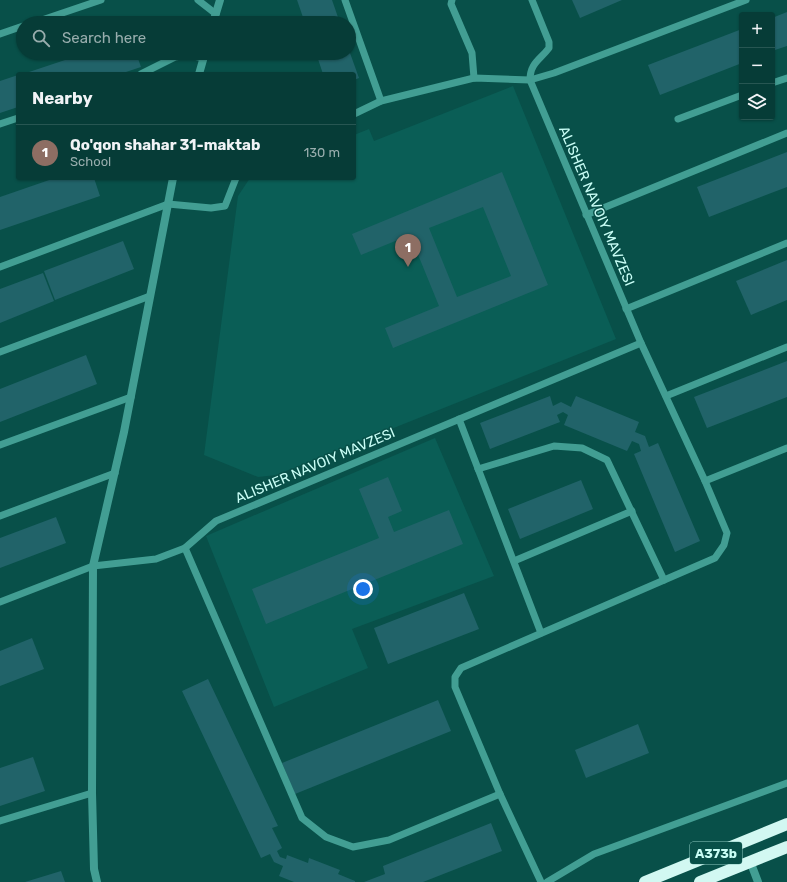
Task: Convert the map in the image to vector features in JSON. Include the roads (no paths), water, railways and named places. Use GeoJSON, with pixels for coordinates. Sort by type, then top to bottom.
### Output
{"type":"FeatureCollection","features":[{"type":"Feature","properties":{"kind":"highway","name":"A373b"},"geometry":{"type":"LineString","coordinates":[[644,882],[787,824]]}},
{"type":"Feature","properties":{"kind":"highway","name":"A373b"},"geometry":{"type":"LineString","coordinates":[[700,882],[787,847]]}},
{"type":"Feature","properties":{"kind":"street"},"geometry":{"type":"LineString","coordinates":[[216,14],[220,0]]}},
{"type":"Feature","properties":{"kind":"street"},"geometry":{"type":"LineString","coordinates":[[200,72],[203,60]]}},
{"type":"Feature","properties":{"kind":"street"},"geometry":{"type":"LineString","coordinates":[[97,882],[94,869],[92,793],[93,566],[131,397],[173,180]]}},
{"type":"Feature","properties":{"kind":"street"},"geometry":{"type":"LineString","coordinates":[[750,861],[758,882]]}},
{"type":"Feature","properties":{"kind":"lane"},"geometry":{"type":"LineString","coordinates":[[54,16],[101,0]]}},
{"type":"Feature","properties":{"kind":"lane"},"geometry":{"type":"LineString","coordinates":[[198,0],[216,14]]}},
{"type":"Feature","properties":{"kind":"lane"},"geometry":{"type":"LineString","coordinates":[[345,0],[351,16]]}},
{"type":"Feature","properties":{"kind":"lane"},"geometry":{"type":"LineString","coordinates":[[452,0],[451,4],[472,53],[474,78]]}},
{"type":"Feature","properties":{"kind":"lane"},"geometry":{"type":"LineString","coordinates":[[530,80],[532,66],[549,48],[549,42],[532,0]]}},
{"type":"Feature","properties":{"kind":"lane"},"geometry":{"type":"LineString","coordinates":[[356,113],[381,101],[474,78],[530,80],[554,73],[746,0]]}},
{"type":"Feature","properties":{"kind":"lane"},"geometry":{"type":"LineString","coordinates":[[0,34],[16,28]]}},
{"type":"Feature","properties":{"kind":"lane"},"geometry":{"type":"LineString","coordinates":[[356,31],[381,101]]}},
{"type":"Feature","properties":{"kind":"lane"},"geometry":{"type":"LineString","coordinates":[[145,72],[169,60]]}},
{"type":"Feature","properties":{"kind":"lane"},"geometry":{"type":"LineString","coordinates":[[775,82],[787,78]]}},
{"type":"Feature","properties":{"kind":"lane","name":"ALISHER NAVOIY MAVZESI"},"geometry":{"type":"LineString","coordinates":[[530,80],[626,309],[705,481],[727,533],[724,545],[715,558],[664,580]]}},
{"type":"Feature","properties":{"kind":"lane"},"geometry":{"type":"LineString","coordinates":[[678,119],[739,96]]}},
{"type":"Feature","properties":{"kind":"lane"},"geometry":{"type":"LineString","coordinates":[[0,124],[16,119]]}},
{"type":"Feature","properties":{"kind":"lane"},"geometry":{"type":"LineString","coordinates":[[586,215],[787,133]]}},
{"type":"Feature","properties":{"kind":"lane"},"geometry":{"type":"LineString","coordinates":[[0,267],[168,204],[211,208],[226,206],[235,180]]}},
{"type":"Feature","properties":{"kind":"lane"},"geometry":{"type":"LineString","coordinates":[[626,309],[787,244]]}},
{"type":"Feature","properties":{"kind":"lane"},"geometry":{"type":"LineString","coordinates":[[0,352],[150,296]]}},
{"type":"Feature","properties":{"kind":"lane","name":"ALISHER NAVOIY MAVZESI"},"geometry":{"type":"LineString","coordinates":[[0,602],[93,566],[156,559],[185,548],[216,521],[641,343]]}},
{"type":"Feature","properties":{"kind":"lane"},"geometry":{"type":"LineString","coordinates":[[666,396],[787,347]]}},
{"type":"Feature","properties":{"kind":"lane"},"geometry":{"type":"LineString","coordinates":[[0,445],[131,397]]}},
{"type":"Feature","properties":{"kind":"lane"},"geometry":{"type":"LineString","coordinates":[[459,419],[541,633]]}},
{"type":"Feature","properties":{"kind":"lane"},"geometry":{"type":"LineString","coordinates":[[478,469],[554,446],[582,448],[607,460],[664,580],[461,668],[455,677],[455,687],[500,794],[541,882]]}},
{"type":"Feature","properties":{"kind":"lane"},"geometry":{"type":"LineString","coordinates":[[705,481],[787,448]]}},
{"type":"Feature","properties":{"kind":"lane"},"geometry":{"type":"LineString","coordinates":[[0,516],[115,473]]}},
{"type":"Feature","properties":{"kind":"lane"},"geometry":{"type":"LineString","coordinates":[[514,561],[632,512]]}},
{"type":"Feature","properties":{"kind":"lane"},"geometry":{"type":"LineString","coordinates":[[185,548],[302,818],[326,837],[353,847],[389,840],[500,794]]}},
{"type":"Feature","properties":{"kind":"lane"},"geometry":{"type":"LineString","coordinates":[[548,882],[594,854],[787,783]]}},
{"type":"Feature","properties":{"kind":"lane"},"geometry":{"type":"LineString","coordinates":[[0,821],[92,793]]}},
{"type":"Feature","properties":{"kind":"place","name":"Qo'qon shahar 31-maktab"},"geometry":{"type":"Point","coordinates":[408,267]}}]}
